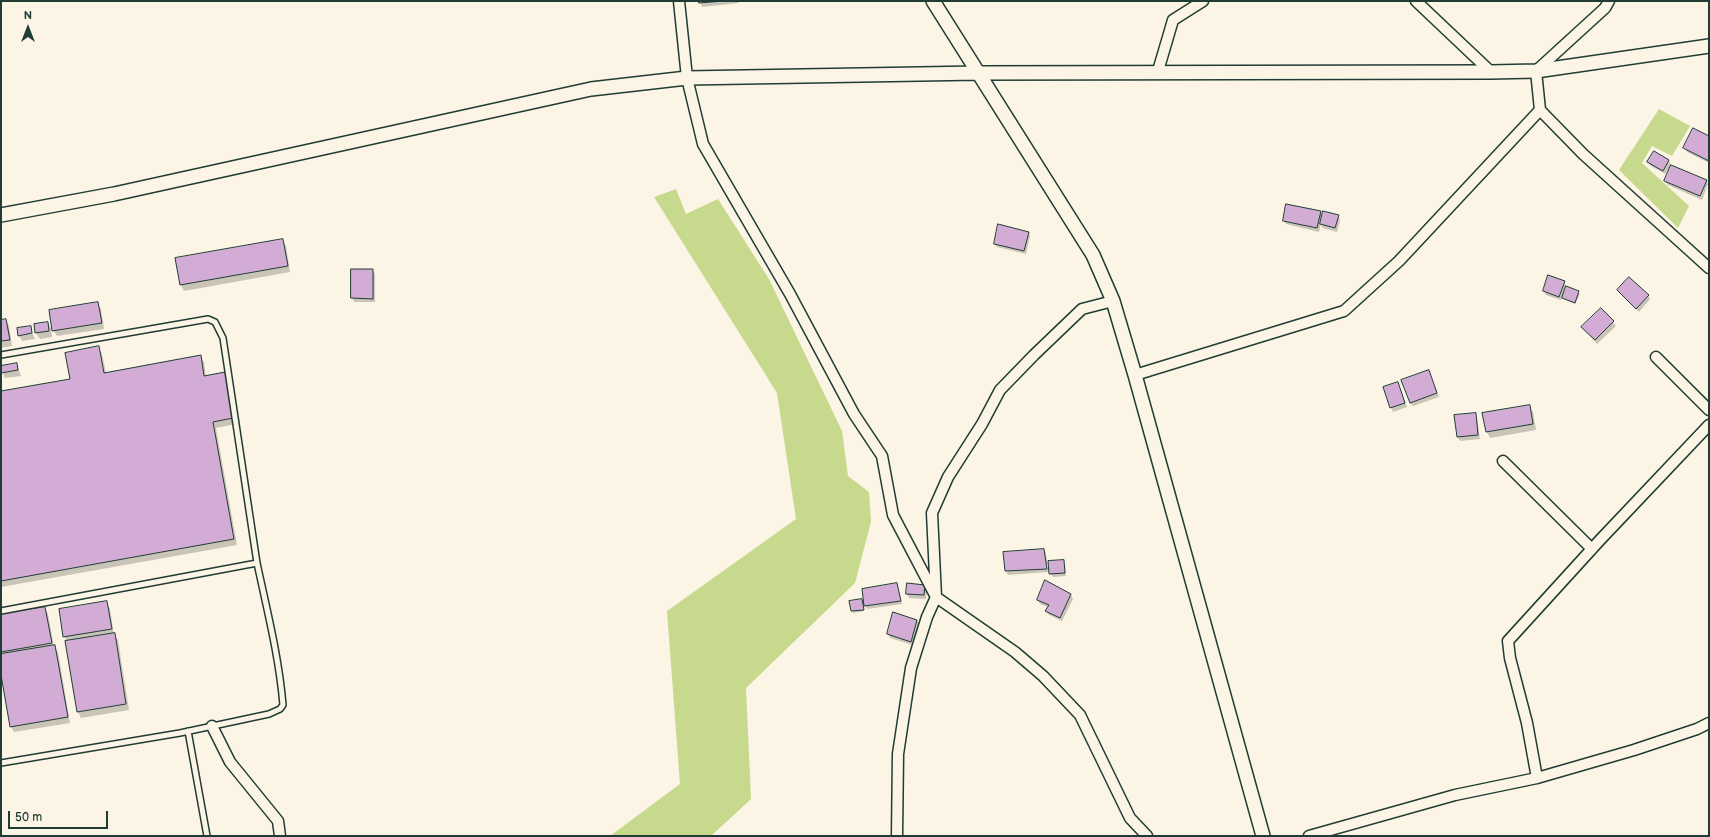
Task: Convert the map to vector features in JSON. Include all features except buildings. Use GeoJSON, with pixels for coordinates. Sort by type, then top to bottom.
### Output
{"type":"FeatureCollection","features":[{"type":"Feature","properties":{"kind":"street"},"geometry":{"type":"LineString","coordinates":[[679,1],[687,78],[703,144],[790,294],[854,414],[882,456],[893,515],[936,598],[1016,652],[1043,676],[1080,715],[1130,818],[1147,836]]}},
{"type":"Feature","properties":{"kind":"street"},"geometry":{"type":"LineString","coordinates":[[933,1],[1093,255],[1113,301],[1135,375],[1263,836]]}},
{"type":"Feature","properties":{"kind":"street"},"geometry":{"type":"LineString","coordinates":[[1158,72],[1173,20],[1203,1]]}},
{"type":"Feature","properties":{"kind":"street"},"geometry":{"type":"LineString","coordinates":[[1416,1],[1491,72]]}},
{"type":"Feature","properties":{"kind":"street"},"geometry":{"type":"LineString","coordinates":[[1536,71],[1605,8],[1609,1]]}},
{"type":"Feature","properties":{"kind":"street"},"geometry":{"type":"LineString","coordinates":[[1,215],[114,194],[591,88],[687,78],[978,73],[1536,71],[1709,46]]}},
{"type":"Feature","properties":{"kind":"street"},"geometry":{"type":"LineString","coordinates":[[1536,71],[1540,110],[1583,154],[1709,268]]}},
{"type":"Feature","properties":{"kind":"street"},"geometry":{"type":"LineString","coordinates":[[1135,375],[1344,310],[1399,261],[1540,110]]}},
{"type":"Feature","properties":{"kind":"street"},"geometry":{"type":"LineString","coordinates":[[896,836],[898,754],[911,668],[927,617],[936,598],[932,513],[948,478],[982,424],[1000,390],[1082,309],[1113,301]]}},
{"type":"Feature","properties":{"kind":"street"},"geometry":{"type":"LineString","coordinates":[[1656,357],[1709,410]]}},
{"type":"Feature","properties":{"kind":"street"},"geometry":{"type":"LineString","coordinates":[[1536,778],[1527,723],[1510,658],[1508,641],[1709,425]]}},
{"type":"Feature","properties":{"kind":"street"},"geometry":{"type":"LineString","coordinates":[[1503,461],[1592,549]]}},
{"type":"Feature","properties":{"kind":"street"},"geometry":{"type":"LineString","coordinates":[[1309,836],[1455,795],[1536,778],[1634,750],[1709,724]]}},
{"type":"Feature","properties":{"kind":"street"},"geometry":{"type":"LineString","coordinates":[[212,726],[230,762],[278,821],[280,836]]}},
{"type":"Feature","properties":{"kind":"lane"},"geometry":{"type":"LineString","coordinates":[[1,355],[208,319],[215,322],[223,338],[257,563],[271,626],[283,705],[280,709],[269,714],[212,726],[1,763]]}},
{"type":"Feature","properties":{"kind":"lane"},"geometry":{"type":"LineString","coordinates":[[1,611],[257,563]]}},
{"type":"Feature","properties":{"kind":"lane"},"geometry":{"type":"LineString","coordinates":[[188,730],[207,836]]}},
{"type":"Feature","properties":{"kind":"green space"},"geometry":{"type":"Polygon","coordinates":[[[1659,109],[1690,126],[1672,156],[1652,146],[1642,163],[1689,206],[1678,228],[1619,170],[1659,109]]]}},
{"type":"Feature","properties":{"kind":"green space"},"geometry":{"type":"Polygon","coordinates":[[[676,189],[686,214],[718,199],[769,279],[842,431],[848,476],[869,492],[871,522],[855,583],[746,688],[751,799],[711,836],[610,836],[680,784],[667,611],[796,519],[777,393],[654,197],[676,189]]]}}]}
